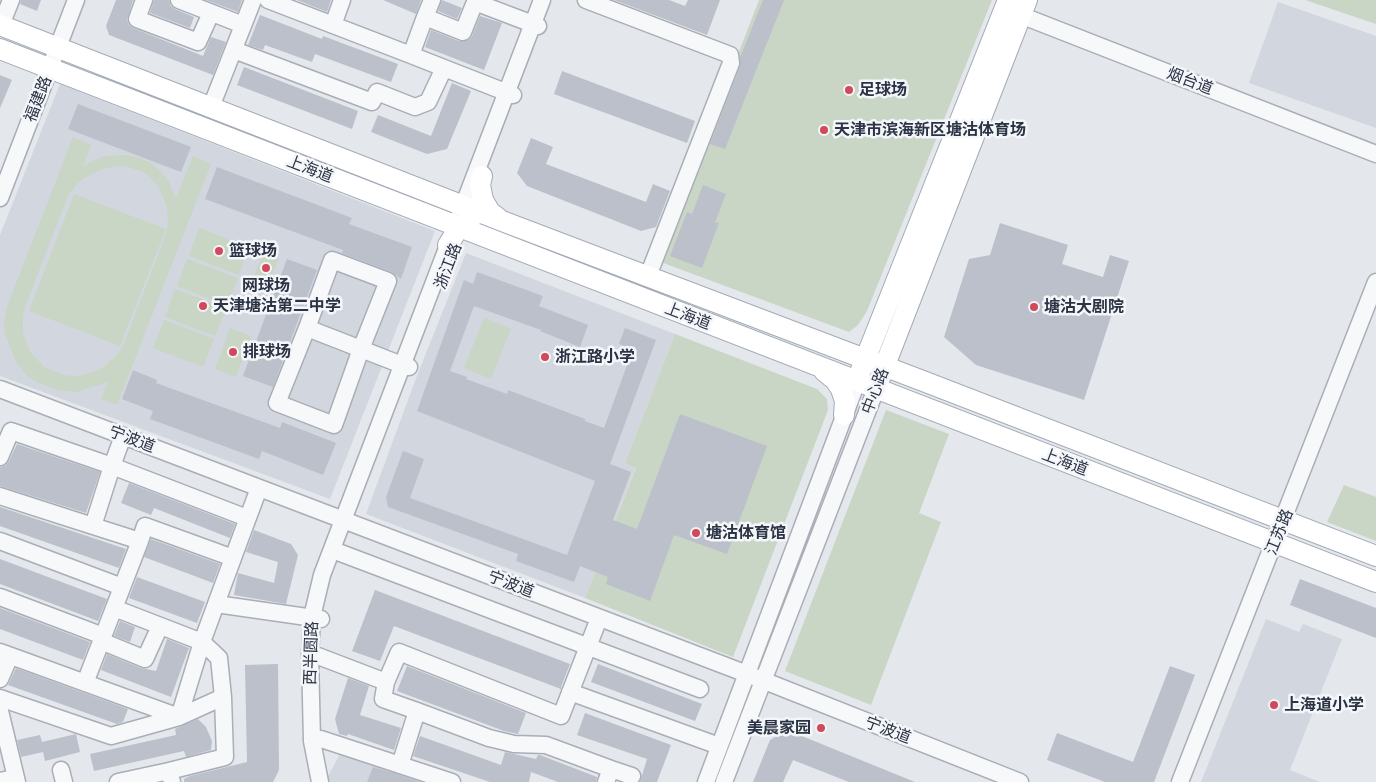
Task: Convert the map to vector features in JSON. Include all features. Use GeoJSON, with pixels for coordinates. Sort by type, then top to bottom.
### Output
{"type":"FeatureCollection","features":[{"type":"Feature","properties":{"kind":"main road","name":"中心路"},"geometry":{"type":"LineString","coordinates":[[873,368],[882,315],[1015,6]]}},
{"type":"Feature","properties":{"kind":"main road","name":"中心路"},"geometry":{"type":"LineString","coordinates":[[873,368],[902,322],[1015,6]]}},
{"type":"Feature","properties":{"kind":"main road","name":"上海道"},"geometry":{"type":"LineString","coordinates":[[1,25],[211,107],[464,217],[499,242],[816,366],[873,368],[916,404],[1376,582]]}},
{"type":"Feature","properties":{"kind":"main road","name":"上海道"},"geometry":{"type":"LineString","coordinates":[[0,49],[50,72],[464,217],[502,221],[825,344],[873,368],[923,381],[1376,556]]}},
{"type":"Feature","properties":{"kind":"main road"},"geometry":{"type":"LineString","coordinates":[[479,175],[483,200],[490,212],[502,221]]}},
{"type":"Feature","properties":{"kind":"main road"},"geometry":{"type":"LineString","coordinates":[[448,245],[448,228],[464,217]]}},
{"type":"Feature","properties":{"kind":"main road"},"geometry":{"type":"LineString","coordinates":[[825,344],[853,346],[864,343],[882,315]]}},
{"type":"Feature","properties":{"kind":"main road"},"geometry":{"type":"LineString","coordinates":[[902,322],[900,349],[902,359],[912,372],[923,381]]}},
{"type":"Feature","properties":{"kind":"main road"},"geometry":{"type":"LineString","coordinates":[[816,366],[830,375],[839,384],[845,401],[844,415]]}},
{"type":"Feature","properties":{"kind":"street"},"geometry":{"type":"LineString","coordinates":[[1,25],[11,0]]}},
{"type":"Feature","properties":{"kind":"street","name":"福建路"},"geometry":{"type":"LineString","coordinates":[[0,198],[50,72],[55,45],[68,0]]}},
{"type":"Feature","properties":{"kind":"street","name":"福建路"},"geometry":{"type":"LineString","coordinates":[[55,45],[76,0]]}},
{"type":"Feature","properties":{"kind":"street"},"geometry":{"type":"LineString","coordinates":[[144,0],[137,19],[198,42],[211,12]]}},
{"type":"Feature","properties":{"kind":"street"},"geometry":{"type":"LineString","coordinates":[[179,0],[243,26]]}},
{"type":"Feature","properties":{"kind":"street"},"geometry":{"type":"LineString","coordinates":[[211,107],[253,0]]}},
{"type":"Feature","properties":{"kind":"street"},"geometry":{"type":"LineString","coordinates":[[268,0],[510,94]]}},
{"type":"Feature","properties":{"kind":"street"},"geometry":{"type":"LineString","coordinates":[[333,25],[342,0]]}},
{"type":"Feature","properties":{"kind":"street"},"geometry":{"type":"LineString","coordinates":[[411,55],[432,0]]}},
{"type":"Feature","properties":{"kind":"street","name":"浙江路"},"geometry":{"type":"LineString","coordinates":[[345,525],[464,217],[535,25],[542,0]]}},
{"type":"Feature","properties":{"kind":"street","name":"浙江路"},"geometry":{"type":"LineString","coordinates":[[535,25],[549,0]]}},
{"type":"Feature","properties":{"kind":"street"},"geometry":{"type":"LineString","coordinates":[[586,0],[730,55],[730,62],[648,276]]}},
{"type":"Feature","properties":{"kind":"street"},"geometry":{"type":"LineString","coordinates":[[425,17],[463,32],[474,1],[535,25]]}},
{"type":"Feature","properties":{"kind":"street","name":"烟台道"},"geometry":{"type":"LineString","coordinates":[[1015,6],[1376,154]]}},
{"type":"Feature","properties":{"kind":"street"},"geometry":{"type":"LineString","coordinates":[[234,50],[372,102],[377,92],[415,107],[428,102],[444,68]]}},
{"type":"Feature","properties":{"kind":"street","name":"福建路"},"geometry":{"type":"LineString","coordinates":[[0,178],[50,72]]}},
{"type":"Feature","properties":{"kind":"street","name":"浙江路"},"geometry":{"type":"LineString","coordinates":[[405,366],[448,245]]}},
{"type":"Feature","properties":{"kind":"street"},"geometry":{"type":"LineString","coordinates":[[332,260],[388,282],[361,349],[334,425],[277,403],[307,328],[332,260]]}},
{"type":"Feature","properties":{"kind":"street","name":"江苏路"},"geometry":{"type":"LineString","coordinates":[[1287,522],[1376,282]]}},
{"type":"Feature","properties":{"kind":"street","name":"江苏路"},"geometry":{"type":"LineString","coordinates":[[1180,782],[1376,302]]}},
{"type":"Feature","properties":{"kind":"street"},"geometry":{"type":"LineString","coordinates":[[307,328],[405,366]]}},
{"type":"Feature","properties":{"kind":"street","name":"中心路"},"geometry":{"type":"LineString","coordinates":[[706,782],[844,415],[873,368]]}},
{"type":"Feature","properties":{"kind":"street","name":"中心路"},"geometry":{"type":"LineString","coordinates":[[724,782],[761,685],[873,368]]}},
{"type":"Feature","properties":{"kind":"street","name":"宁波道"},"geometry":{"type":"LineString","coordinates":[[0,389],[122,440],[745,679],[1020,782]]}},
{"type":"Feature","properties":{"kind":"street","name":"宁波道"},"geometry":{"type":"LineString","coordinates":[[0,399],[122,440]]}},
{"type":"Feature","properties":{"kind":"street"},"geometry":{"type":"LineString","coordinates":[[0,457],[11,431],[112,466],[247,518]]}},
{"type":"Feature","properties":{"kind":"street"},"geometry":{"type":"LineString","coordinates":[[93,526],[122,440]]}},
{"type":"Feature","properties":{"kind":"street"},"geometry":{"type":"LineString","coordinates":[[179,717],[202,642],[257,492]]}},
{"type":"Feature","properties":{"kind":"street"},"geometry":{"type":"LineString","coordinates":[[0,496],[140,542]]}},
{"type":"Feature","properties":{"kind":"street","name":"宁波道"},"geometry":{"type":"LineString","coordinates":[[345,525],[596,626],[745,679]]}},
{"type":"Feature","properties":{"kind":"street","name":"西半圆路"},"geometry":{"type":"LineString","coordinates":[[330,782],[322,739],[317,684],[316,618],[345,525]]}},
{"type":"Feature","properties":{"kind":"street","name":"西半圆路"},"geometry":{"type":"LineString","coordinates":[[320,782],[312,741],[310,716],[310,656],[322,575],[345,525]]}},
{"type":"Feature","properties":{"kind":"street"},"geometry":{"type":"LineString","coordinates":[[85,683],[145,526],[232,558]]}},
{"type":"Feature","properties":{"kind":"street"},"geometry":{"type":"LineString","coordinates":[[0,541],[122,587]]}},
{"type":"Feature","properties":{"kind":"street","name":"江苏路"},"geometry":{"type":"LineString","coordinates":[[1188,782],[1278,544]]}},
{"type":"Feature","properties":{"kind":"street"},"geometry":{"type":"LineString","coordinates":[[338,552],[700,689]]}},
{"type":"Feature","properties":{"kind":"street"},"geometry":{"type":"LineString","coordinates":[[0,597],[102,638],[145,659],[160,626]]}},
{"type":"Feature","properties":{"kind":"street"},"geometry":{"type":"LineString","coordinates":[[216,604],[316,618]]}},
{"type":"Feature","properties":{"kind":"street"},"geometry":{"type":"LineString","coordinates":[[114,608],[202,642],[219,658],[223,697],[225,757],[171,777],[118,782]]}},
{"type":"Feature","properties":{"kind":"street"},"geometry":{"type":"LineString","coordinates":[[596,626],[561,716],[399,652],[386,682],[383,700],[489,738],[514,744],[546,745],[609,775],[632,776]]}},
{"type":"Feature","properties":{"kind":"street"},"geometry":{"type":"LineString","coordinates":[[0,679],[5,654],[179,717]]}},
{"type":"Feature","properties":{"kind":"street"},"geometry":{"type":"LineString","coordinates":[[318,656],[386,682]]}},
{"type":"Feature","properties":{"kind":"street","name":"宁波道"},"geometry":{"type":"LineString","coordinates":[[761,685],[997,782]]}},
{"type":"Feature","properties":{"kind":"street"},"geometry":{"type":"LineString","coordinates":[[570,692],[719,746]]}},
{"type":"Feature","properties":{"kind":"street"},"geometry":{"type":"LineString","coordinates":[[0,698],[111,736],[179,717],[223,697]]}},
{"type":"Feature","properties":{"kind":"street"},"geometry":{"type":"LineString","coordinates":[[0,711],[17,780],[0,781]]}},
{"type":"Feature","properties":{"kind":"street"},"geometry":{"type":"LineString","coordinates":[[400,765],[417,711]]}},
{"type":"Feature","properties":{"kind":"street"},"geometry":{"type":"LineString","coordinates":[[322,739],[452,782]]}},
{"type":"Feature","properties":{"kind":"shaded area"},"geometry":{"type":"Polygon","coordinates":[[[1278,2],[1376,36],[1376,128],[1249,83],[1278,2]]]}},
{"type":"Feature","properties":{"kind":"shaded area","name":"天津塘沽第二中学"},"geometry":{"type":"Polygon","coordinates":[[[60,84],[435,231],[330,499],[0,376],[0,235],[60,84]]]}},
{"type":"Feature","properties":{"kind":"shaded area"},"geometry":{"type":"Polygon","coordinates":[[[466,253],[675,334],[625,463],[636,467],[585,598],[366,514],[415,381],[466,253]]]}},
{"type":"Feature","properties":{"kind":"shaded area","name":"上海道小学"},"geometry":{"type":"Polygon","coordinates":[[[1266,619],[1299,632],[1303,624],[1342,639],[1290,770],[1320,782],[1201,782],[1266,619]]]}},
{"type":"Feature","properties":{"kind":"shaded area"},"geometry":{"type":"Polygon","coordinates":[[[342,750],[427,782],[325,782],[342,750]]]}},
{"type":"Feature","properties":{"kind":"green space","name":"天津市滨海新区塘沽体育场"},"geometry":{"type":"Polygon","coordinates":[[[759,0],[992,0],[867,311],[858,325],[849,332],[658,261],[759,0]]]}},
{"type":"Feature","properties":{"kind":"green space"},"geometry":{"type":"Polygon","coordinates":[[[1305,0],[1376,0],[1376,24],[1305,0]]]}},
{"type":"Feature","properties":{"kind":"green space"},"geometry":{"type":"Polygon","coordinates":[[[73,137],[91,145],[83,167],[105,156],[123,155],[138,157],[154,165],[162,173],[169,182],[176,199],[193,156],[211,164],[117,405],[101,399],[108,382],[77,392],[58,390],[38,383],[28,377],[16,362],[5,333],[4,322],[8,304],[73,137]],[[119,166],[102,169],[78,183],[68,196],[25,307],[23,333],[30,352],[44,367],[64,375],[76,376],[93,372],[104,367],[118,354],[123,346],[166,234],[168,224],[167,207],[159,187],[145,173],[129,167],[119,166]]]}},
{"type":"Feature","properties":{"kind":"green space"},"geometry":{"type":"Polygon","coordinates":[[[74,194],[166,229],[120,346],[29,311],[74,194]]]}},
{"type":"Feature","properties":{"kind":"green space","name":"篮球场"},"geometry":{"type":"Polygon","coordinates":[[[199,228],[249,247],[239,275],[189,256],[199,228]]]}},
{"type":"Feature","properties":{"kind":"green space","name":"网球场"},"geometry":{"type":"Polygon","coordinates":[[[264,250],[279,257],[268,285],[253,279],[264,250]]]}},
{"type":"Feature","properties":{"kind":"green space","name":"篮球场"},"geometry":{"type":"Polygon","coordinates":[[[187,259],[238,278],[227,306],[177,286],[187,259]]]}},
{"type":"Feature","properties":{"kind":"green space","name":"篮球场"},"geometry":{"type":"Polygon","coordinates":[[[175,289],[226,308],[215,336],[165,317],[175,289]]]}},
{"type":"Feature","properties":{"kind":"green space"},"geometry":{"type":"Polygon","coordinates":[[[484,318],[511,329],[491,379],[464,368],[484,318]]]}},
{"type":"Feature","properties":{"kind":"green space"},"geometry":{"type":"Polygon","coordinates":[[[164,320],[214,339],[203,367],[153,348],[164,320]]]}},
{"type":"Feature","properties":{"kind":"green space","name":"排球场"},"geometry":{"type":"Polygon","coordinates":[[[230,328],[251,336],[236,377],[215,369],[230,328]]]}},
{"type":"Feature","properties":{"kind":"green space","name":"塘沽体育馆"},"geometry":{"type":"Polygon","coordinates":[[[675,334],[817,389],[827,399],[828,410],[733,657],[585,598],[636,468],[625,463],[675,334]]]}},
{"type":"Feature","properties":{"kind":"green space"},"geometry":{"type":"Polygon","coordinates":[[[886,410],[949,434],[919,513],[941,522],[871,705],[785,671],[886,410]]]}},
{"type":"Feature","properties":{"kind":"green space"},"geometry":{"type":"Polygon","coordinates":[[[1344,485],[1376,497],[1376,541],[1327,522],[1344,485]]]}},
{"type":"Feature","properties":{"kind":"building"},"geometry":{"type":"Polygon","coordinates":[[[21,0],[41,0],[37,11],[20,4],[21,0]]]}},
{"type":"Feature","properties":{"kind":"building"},"geometry":{"type":"Polygon","coordinates":[[[116,0],[133,0],[127,20],[133,28],[203,56],[211,37],[226,42],[213,75],[109,35],[106,26],[116,0]]]}},
{"type":"Feature","properties":{"kind":"building"},"geometry":{"type":"Polygon","coordinates":[[[154,0],[169,0],[171,6],[175,9],[194,17],[190,28],[150,13],[154,0]]]}},
{"type":"Feature","properties":{"kind":"building"},"geometry":{"type":"Polygon","coordinates":[[[206,0],[242,0],[238,12],[206,0]]]}},
{"type":"Feature","properties":{"kind":"building"},"geometry":{"type":"Polygon","coordinates":[[[297,0],[331,0],[327,12],[297,0]]]}},
{"type":"Feature","properties":{"kind":"building"},"geometry":{"type":"Polygon","coordinates":[[[383,0],[421,0],[416,14],[383,0]]]}},
{"type":"Feature","properties":{"kind":"building"},"geometry":{"type":"Polygon","coordinates":[[[442,0],[462,8],[457,19],[438,11],[442,0]]]}},
{"type":"Feature","properties":{"kind":"building"},"geometry":{"type":"Polygon","coordinates":[[[614,0],[669,0],[685,6],[688,0],[720,0],[707,35],[614,0]]]}},
{"type":"Feature","properties":{"kind":"building"},"geometry":{"type":"Polygon","coordinates":[[[763,0],[784,0],[725,149],[710,144],[740,67],[740,58],[763,0]]]}},
{"type":"Feature","properties":{"kind":"building"},"geometry":{"type":"Polygon","coordinates":[[[260,15],[322,39],[323,36],[398,64],[391,82],[315,54],[312,62],[265,45],[263,50],[248,45],[260,15]]]}},
{"type":"Feature","properties":{"kind":"building"},"geometry":{"type":"Polygon","coordinates":[[[480,16],[502,23],[484,70],[425,47],[431,30],[459,41],[469,40],[480,16]]]}},
{"type":"Feature","properties":{"kind":"building"},"geometry":{"type":"Polygon","coordinates":[[[244,67],[358,111],[352,129],[237,85],[244,67]]]}},
{"type":"Feature","properties":{"kind":"building"},"geometry":{"type":"Polygon","coordinates":[[[562,71],[695,121],[687,143],[554,94],[562,71]]]}},
{"type":"Feature","properties":{"kind":"building"},"geometry":{"type":"Polygon","coordinates":[[[0,75],[12,80],[0,108],[0,75]]]}},
{"type":"Feature","properties":{"kind":"building"},"geometry":{"type":"Polygon","coordinates":[[[452,83],[471,91],[447,149],[427,154],[371,132],[378,115],[431,136],[452,83]]]}},
{"type":"Feature","properties":{"kind":"building"},"geometry":{"type":"Polygon","coordinates":[[[78,104],[191,147],[181,172],[68,129],[78,104]]]}},
{"type":"Feature","properties":{"kind":"building"},"geometry":{"type":"Polygon","coordinates":[[[531,138],[553,147],[546,164],[646,202],[653,184],[670,191],[656,227],[641,231],[527,186],[517,173],[531,138]]]}},
{"type":"Feature","properties":{"kind":"building"},"geometry":{"type":"Polygon","coordinates":[[[217,167],[352,218],[349,224],[412,247],[401,279],[392,272],[342,253],[343,250],[205,199],[217,167]]]}},
{"type":"Feature","properties":{"kind":"building"},"geometry":{"type":"Polygon","coordinates":[[[703,185],[726,194],[715,222],[719,223],[702,268],[670,256],[687,212],[692,214],[703,185]]]}},
{"type":"Feature","properties":{"kind":"building","name":"塘沽大剧院"},"geometry":{"type":"Polygon","coordinates":[[[1000,223],[1068,245],[1062,264],[1103,277],[1110,255],[1129,261],[1084,400],[976,365],[944,337],[969,259],[990,255],[1000,223]]]}},
{"type":"Feature","properties":{"kind":"building"},"geometry":{"type":"Polygon","coordinates":[[[287,259],[317,270],[273,387],[243,376],[287,259]]]}},
{"type":"Feature","properties":{"kind":"building"},"geometry":{"type":"Polygon","coordinates":[[[477,272],[543,296],[539,306],[588,325],[580,347],[541,330],[474,306],[450,371],[467,377],[466,379],[507,394],[508,390],[604,428],[633,349],[619,344],[625,328],[656,340],[610,464],[631,472],[613,520],[637,529],[680,414],[767,446],[727,554],[674,535],[650,601],[606,584],[608,577],[580,566],[574,582],[516,561],[518,554],[388,507],[386,497],[403,451],[424,459],[410,498],[567,555],[595,481],[417,411],[464,280],[473,284],[477,272]]]}},
{"type":"Feature","properties":{"kind":"building"},"geometry":{"type":"Polygon","coordinates":[[[133,370],[157,380],[156,383],[280,428],[282,422],[336,443],[323,475],[262,451],[259,459],[150,419],[153,411],[122,399],[133,370]]]}},
{"type":"Feature","properties":{"kind":"building"},"geometry":{"type":"Polygon","coordinates":[[[17,444],[100,472],[86,513],[0,486],[0,467],[6,465],[9,461],[17,444]]]}},
{"type":"Feature","properties":{"kind":"building"},"geometry":{"type":"Polygon","coordinates":[[[129,483],[235,524],[230,538],[154,508],[151,515],[121,503],[129,483]]]}},
{"type":"Feature","properties":{"kind":"building"},"geometry":{"type":"Polygon","coordinates":[[[0,507],[126,549],[119,568],[0,526],[0,507]]]}},
{"type":"Feature","properties":{"kind":"building"},"geometry":{"type":"Polygon","coordinates":[[[254,530],[291,544],[298,555],[286,604],[234,595],[238,573],[274,583],[278,562],[246,552],[254,530]]]}},
{"type":"Feature","properties":{"kind":"building"},"geometry":{"type":"Polygon","coordinates":[[[151,539],[220,564],[213,583],[144,557],[151,539]]]}},
{"type":"Feature","properties":{"kind":"building"},"geometry":{"type":"Polygon","coordinates":[[[0,559],[107,599],[98,621],[0,584],[0,559]]]}},
{"type":"Feature","properties":{"kind":"building"},"geometry":{"type":"Polygon","coordinates":[[[137,577],[205,602],[197,623],[129,598],[137,577]]]}},
{"type":"Feature","properties":{"kind":"building"},"geometry":{"type":"Polygon","coordinates":[[[1300,579],[1376,608],[1376,638],[1290,605],[1300,579]]]}},
{"type":"Feature","properties":{"kind":"building"},"geometry":{"type":"Polygon","coordinates":[[[375,590],[570,664],[561,689],[394,626],[380,661],[352,651],[375,590]]]}},
{"type":"Feature","properties":{"kind":"building"},"geometry":{"type":"Polygon","coordinates":[[[0,608],[90,642],[83,660],[0,629],[0,608]]]}},
{"type":"Feature","properties":{"kind":"building"},"geometry":{"type":"Polygon","coordinates":[[[120,621],[135,627],[130,642],[114,636],[120,621]]]}},
{"type":"Feature","properties":{"kind":"building"},"geometry":{"type":"Polygon","coordinates":[[[167,639],[189,648],[171,697],[101,670],[107,654],[141,668],[156,671],[167,639]]]}},
{"type":"Feature","properties":{"kind":"building"},"geometry":{"type":"Polygon","coordinates":[[[278,664],[279,770],[273,782],[184,782],[184,779],[190,776],[247,762],[245,665],[278,664]]]}},
{"type":"Feature","properties":{"kind":"building"},"geometry":{"type":"Polygon","coordinates":[[[598,664],[702,704],[695,721],[591,682],[598,664]]]}},
{"type":"Feature","properties":{"kind":"building"},"geometry":{"type":"Polygon","coordinates":[[[407,666],[526,713],[518,734],[504,731],[397,691],[407,666]]]}},
{"type":"Feature","properties":{"kind":"building"},"geometry":{"type":"Polygon","coordinates":[[[1170,666],[1195,675],[1154,782],[1105,782],[1047,760],[1057,733],[1133,762],[1170,666]]]}},
{"type":"Feature","properties":{"kind":"building"},"geometry":{"type":"Polygon","coordinates":[[[16,668],[128,709],[123,722],[117,724],[8,685],[16,668]]]}},
{"type":"Feature","properties":{"kind":"building"},"geometry":{"type":"Polygon","coordinates":[[[348,678],[369,686],[360,715],[401,728],[394,750],[348,734],[347,736],[339,734],[335,719],[348,678]]]}},
{"type":"Feature","properties":{"kind":"building"},"geometry":{"type":"Polygon","coordinates":[[[585,713],[671,745],[657,782],[640,782],[647,759],[577,735],[585,713]]]}},
{"type":"Feature","properties":{"kind":"building"},"geometry":{"type":"Polygon","coordinates":[[[198,719],[206,727],[212,741],[211,750],[186,757],[184,751],[94,771],[90,754],[176,735],[175,729],[198,719]]]}},
{"type":"Feature","properties":{"kind":"building"},"geometry":{"type":"Polygon","coordinates":[[[787,730],[915,782],[849,782],[793,760],[783,782],[753,782],[770,740],[787,730]]]}},
{"type":"Feature","properties":{"kind":"building"},"geometry":{"type":"Polygon","coordinates":[[[76,734],[80,752],[45,761],[43,752],[21,757],[17,740],[40,735],[42,742],[76,734]]]}},
{"type":"Feature","properties":{"kind":"building"},"geometry":{"type":"Polygon","coordinates":[[[420,736],[501,765],[505,752],[536,759],[540,755],[597,777],[596,782],[558,782],[531,772],[529,782],[490,782],[413,756],[420,736]]]}},
{"type":"Feature","properties":{"kind":"building"},"geometry":{"type":"Polygon","coordinates":[[[373,767],[397,774],[420,782],[367,782],[373,767]]]}},
{"type":"Feature","properties":{"kind":"place","name":"足球场"},"geometry":{"type":"Point","coordinates":[849,90]}},
{"type":"Feature","properties":{"kind":"place","name":"天津市滨海新区塘沽体育场"},"geometry":{"type":"Point","coordinates":[824,130]}},
{"type":"Feature","properties":{"kind":"place","name":"篮球场"},"geometry":{"type":"Point","coordinates":[219,251]}},
{"type":"Feature","properties":{"kind":"place","name":"网球场"},"geometry":{"type":"Point","coordinates":[266,268]}},
{"type":"Feature","properties":{"kind":"place","name":"天津塘沽第二中学"},"geometry":{"type":"Point","coordinates":[203,306]}},
{"type":"Feature","properties":{"kind":"place","name":"塘沽大剧院"},"geometry":{"type":"Point","coordinates":[1034,307]}},
{"type":"Feature","properties":{"kind":"place","name":"排球场"},"geometry":{"type":"Point","coordinates":[233,352]}},
{"type":"Feature","properties":{"kind":"place","name":"浙江路小学"},"geometry":{"type":"Point","coordinates":[545,357]}},
{"type":"Feature","properties":{"kind":"place","name":"塘沽体育馆"},"geometry":{"type":"Point","coordinates":[696,533]}},
{"type":"Feature","properties":{"kind":"place","name":"上海道小学"},"geometry":{"type":"Point","coordinates":[1274,705]}},
{"type":"Feature","properties":{"kind":"place","name":"美晨家园"},"geometry":{"type":"Point","coordinates":[821,728]}}]}
